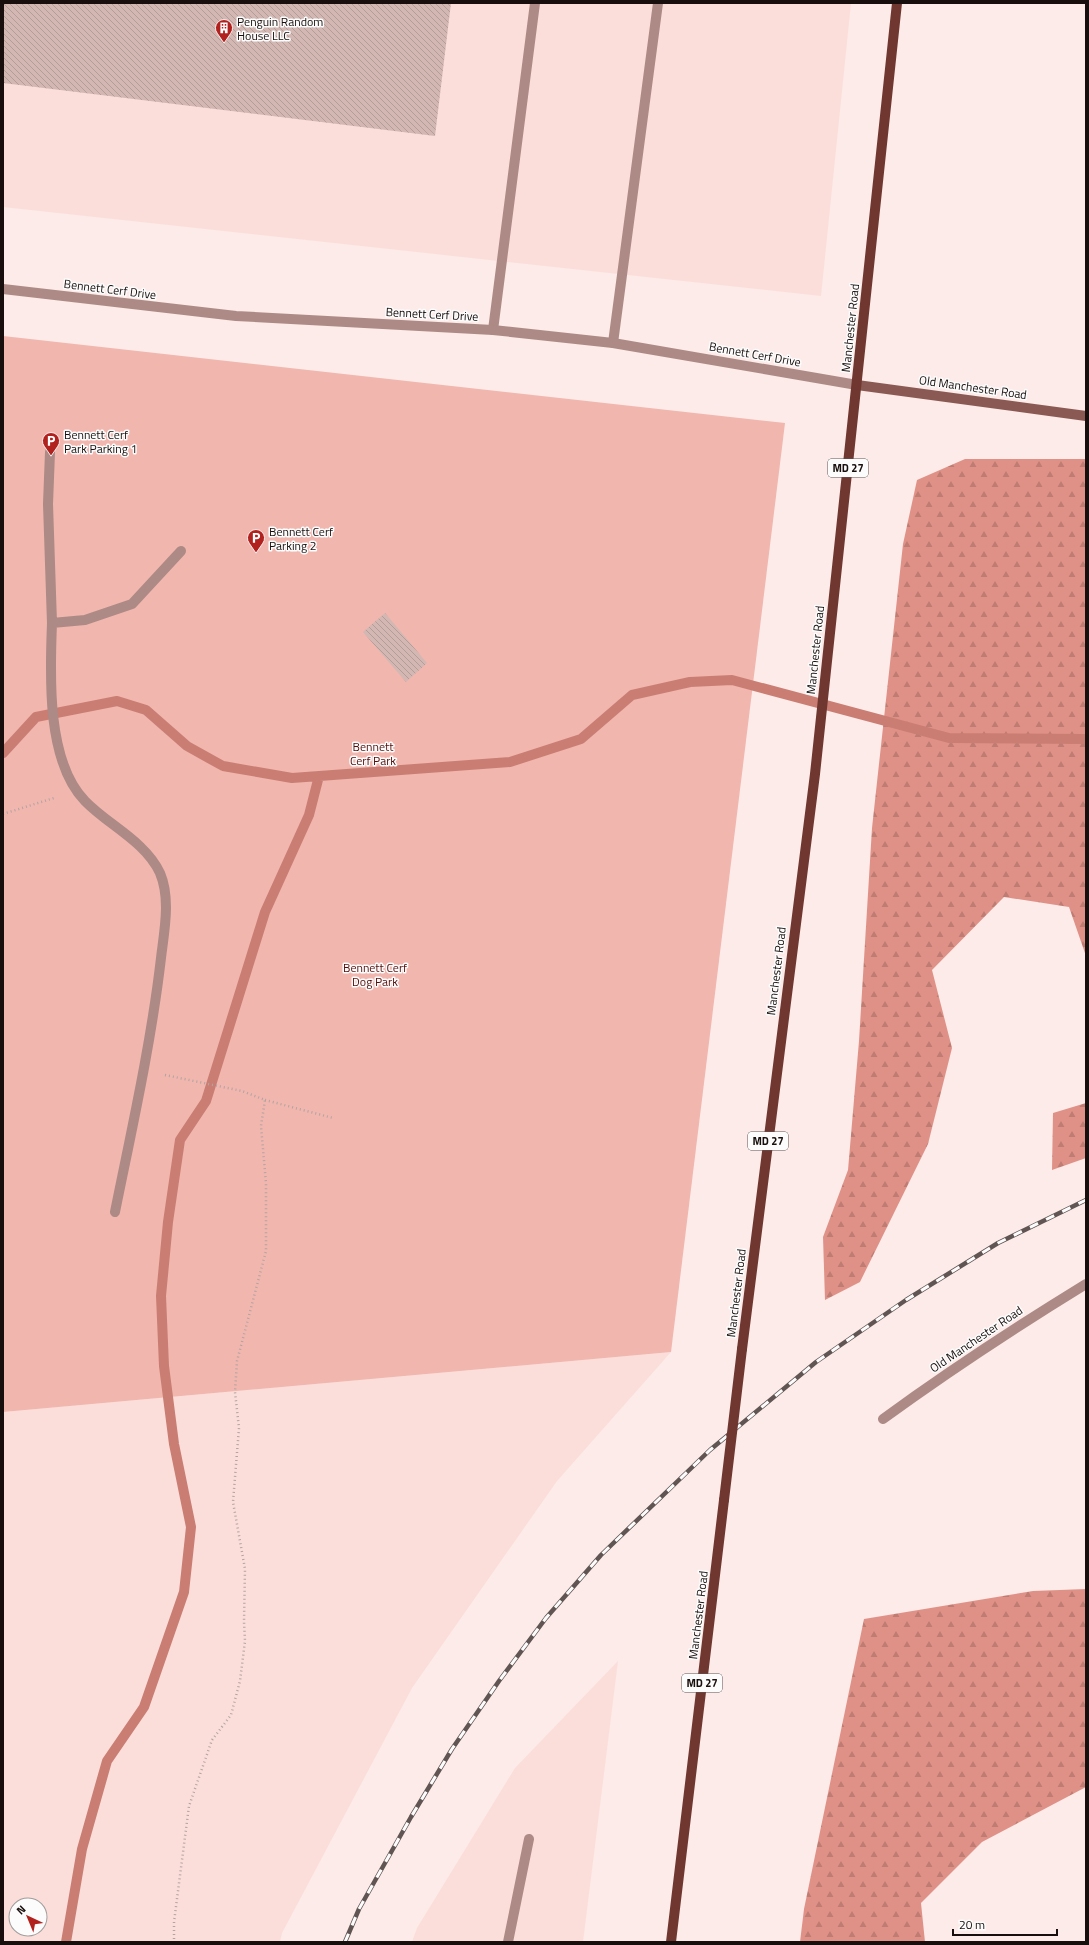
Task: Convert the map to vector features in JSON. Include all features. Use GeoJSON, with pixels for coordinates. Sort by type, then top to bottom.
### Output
{"type":"FeatureCollection","features":[{"type":"Feature","properties":{"kind":"main road","name":"Manchester Road"},"geometry":{"type":"LineString","coordinates":[[671,1942],[742,1349],[814,781],[897,3]]}},
{"type":"Feature","properties":{"kind":"street"},"geometry":{"type":"LineString","coordinates":[[493,330],[535,3]]}},
{"type":"Feature","properties":{"kind":"street"},"geometry":{"type":"LineString","coordinates":[[613,343],[658,3]]}},
{"type":"Feature","properties":{"kind":"street","name":"Bennett Cerf Drive"},"geometry":{"type":"LineString","coordinates":[[3,290],[236,316],[493,330],[613,343],[857,384]]}},
{"type":"Feature","properties":{"kind":"street","name":"Old Manchester Road"},"geometry":{"type":"LineString","coordinates":[[857,384],[1086,416]]}},
{"type":"Feature","properties":{"kind":"street"},"geometry":{"type":"LineString","coordinates":[[50,452],[48,504],[52,623],[50,686],[62,760],[69,778],[84,800],[135,842],[149,857],[160,874],[165,894],[165,921],[154,1016],[115,1212]]}},
{"type":"Feature","properties":{"kind":"street"},"geometry":{"type":"LineString","coordinates":[[52,623],[85,620],[132,604],[181,551]]}},
{"type":"Feature","properties":{"kind":"street","name":"Old Manchester Road"},"geometry":{"type":"LineString","coordinates":[[883,1419],[968,1359],[1086,1284]]}},
{"type":"Feature","properties":{"kind":"street"},"geometry":{"type":"LineString","coordinates":[[508,1942],[529,1839]]}},
{"type":"Feature","properties":{"kind":"path"},"geometry":{"type":"LineString","coordinates":[[3,814],[58,796],[84,800]]}},
{"type":"Feature","properties":{"kind":"path"},"geometry":{"type":"LineString","coordinates":[[144,1070],[242,1091],[265,1100],[333,1118]]}},
{"type":"Feature","properties":{"kind":"path"},"geometry":{"type":"LineString","coordinates":[[174,1942],[174,1922],[189,1806],[212,1740],[231,1715],[240,1681],[245,1642],[245,1568],[233,1502],[239,1428],[235,1392],[239,1354],[266,1251],[266,1183],[261,1126],[265,1100]]}},
{"type":"Feature","properties":{"kind":"shaded area"},"geometry":{"type":"Polygon","coordinates":[[[3,3],[851,3],[821,296],[3,207],[3,3]]]}},
{"type":"Feature","properties":{"kind":"shaded area"},"geometry":{"type":"Polygon","coordinates":[[[671,1352],[557,1481],[412,1688],[282,1933],[280,1942],[3,1942],[3,1412],[671,1352]]]}},
{"type":"Feature","properties":{"kind":"shaded area"},"geometry":{"type":"Polygon","coordinates":[[[618,1661],[583,1942],[412,1942],[417,1928],[515,1768],[618,1661]]]}},
{"type":"Feature","properties":{"kind":"green space","name":"Bennett Cerf Park"},"geometry":{"type":"Polygon","coordinates":[[[3,336],[785,423],[671,1352],[3,1412],[3,336]]]}},
{"type":"Feature","properties":{"kind":"green space"},"geometry":{"type":"Polygon","coordinates":[[[965,459],[1086,459],[1086,956],[1069,907],[1004,897],[932,970],[952,1048],[928,1144],[860,1282],[825,1300],[823,1237],[848,1170],[859,1041],[872,828],[903,544],[917,480],[965,459]]]}},
{"type":"Feature","properties":{"kind":"green space"},"geometry":{"type":"Polygon","coordinates":[[[1086,1103],[1086,1158],[1052,1170],[1053,1113],[1086,1103]]]}},
{"type":"Feature","properties":{"kind":"green space"},"geometry":{"type":"Polygon","coordinates":[[[1086,1589],[1086,1787],[982,1842],[921,1903],[925,1942],[800,1942],[804,1909],[864,1619],[1033,1591],[1086,1589]]]}},
{"type":"Feature","properties":{"kind":"building","name":"Penguin Random House LLC"},"geometry":{"type":"Polygon","coordinates":[[[3,3],[451,3],[435,136],[3,83],[3,3]]]}},
{"type":"Feature","properties":{"kind":"building"},"geometry":{"type":"Polygon","coordinates":[[[385,613],[427,663],[406,682],[363,632],[385,613]]]}},
{"type":"Feature","properties":{"kind":"waterway"},"geometry":{"type":"LineString","coordinates":[[3,753],[36,717],[117,701],[146,710],[187,746],[223,766],[292,778],[510,762],[581,739],[632,695],[690,682],[732,680],[949,738],[1086,739]]}},
{"type":"Feature","properties":{"kind":"waterway"},"geometry":{"type":"LineString","coordinates":[[66,1942],[82,1849],[107,1761],[144,1707],[184,1592],[191,1527],[174,1444],[164,1366],[161,1296],[168,1222],[180,1140],[206,1101],[265,912],[309,815],[319,776]]}},
{"type":"Feature","properties":{"kind":"railway"},"geometry":{"type":"LineString","coordinates":[[345,1942],[359,1909],[411,1817],[452,1749],[499,1681],[546,1618],[601,1555],[710,1450],[816,1362],[906,1300],[998,1243],[1086,1200]]}},
{"type":"Feature","properties":{"kind":"place","name":"Penguin Random House LLC"},"geometry":{"type":"Point","coordinates":[224,43]}},
{"type":"Feature","properties":{"kind":"place","name":"Bennett Cerf Park Parking 1"},"geometry":{"type":"Point","coordinates":[51,456]}},
{"type":"Feature","properties":{"kind":"place","name":"Bennett Cerf Parking 2"},"geometry":{"type":"Point","coordinates":[256,553]}},
{"type":"Feature","properties":{"kind":"park label","name":"Bennett Cerf Dog Park"},"geometry":{"type":"Point","coordinates":[375,974]}}]}
